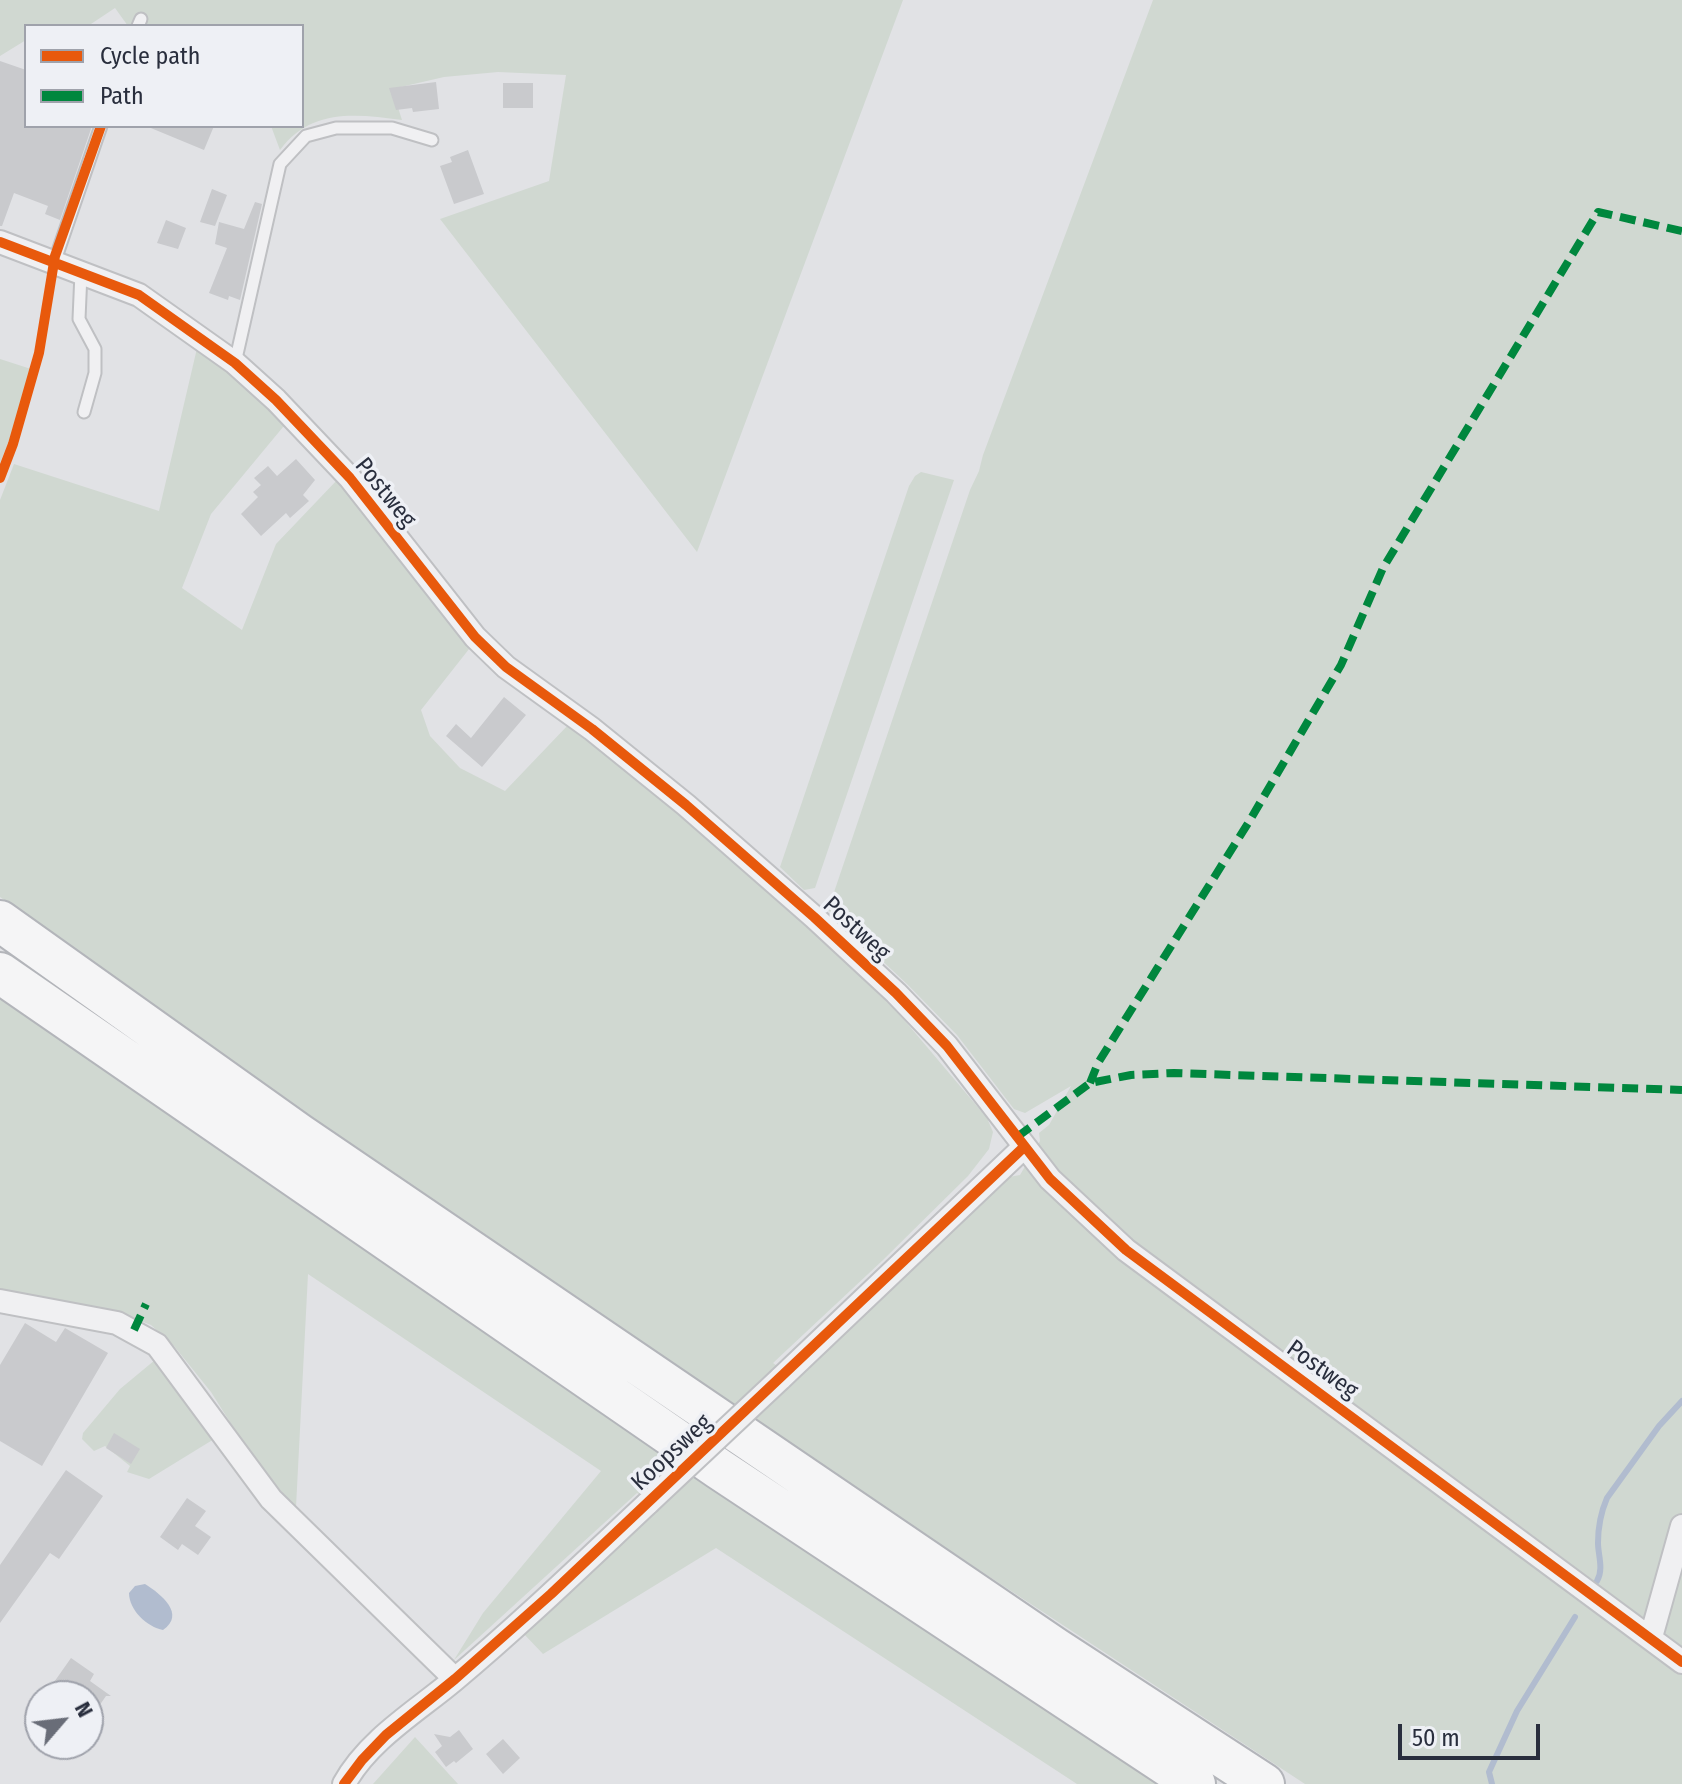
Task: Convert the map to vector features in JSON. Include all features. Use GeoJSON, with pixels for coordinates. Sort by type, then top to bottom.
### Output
{"type":"FeatureCollection","features":[{"type":"Feature","properties":{"kind":"highway"},"geometry":{"type":"LineString","coordinates":[[0,921],[299,1134],[1055,1648],[1264,1784]]}},
{"type":"Feature","properties":{"kind":"highway"},"geometry":{"type":"LineString","coordinates":[[0,973],[719,1469],[1195,1784]]}},
{"type":"Feature","properties":{"kind":"street","name":"Postweg"},"geometry":{"type":"LineString","coordinates":[[0,242],[139,295],[235,363],[276,400],[350,478],[475,637],[506,667],[592,729],[686,805],[826,927],[947,1046],[1050,1179],[1086,1215],[1126,1250],[1682,1662]]}},
{"type":"Feature","properties":{"kind":"street","name":"Koopsweg"},"geometry":{"type":"LineString","coordinates":[[344,1784],[386,1735],[455,1679],[648,1503],[1024,1147]]}},
{"type":"Feature","properties":{"kind":"street"},"geometry":{"type":"LineString","coordinates":[[0,1301],[117,1323],[157,1345],[271,1499],[455,1679]]}},
{"type":"Feature","properties":{"kind":"street"},"geometry":{"type":"LineString","coordinates":[[1651,1637],[1682,1526]]}},
{"type":"Feature","properties":{"kind":"lane"},"geometry":{"type":"LineString","coordinates":[[54,263],[100,128]]}},
{"type":"Feature","properties":{"kind":"lane"},"geometry":{"type":"LineString","coordinates":[[235,363],[280,164],[306,136],[336,128],[392,128],[432,140]]}},
{"type":"Feature","properties":{"kind":"lane"},"geometry":{"type":"LineString","coordinates":[[81,273],[79,319],[95,349],[95,373],[84,412]]}},
{"type":"Feature","properties":{"kind":"shaded area"},"geometry":{"type":"Polygon","coordinates":[[[0,0],[903,0],[697,552],[440,219],[549,181],[566,75],[498,72],[444,77],[392,89],[402,120],[351,116],[320,120],[292,136],[280,150],[272,128],[304,128],[304,24],[127,24],[115,8],[91,24],[24,24],[24,41],[0,56],[0,0]]]}},
{"type":"Feature","properties":{"kind":"shaded area"},"geometry":{"type":"Polygon","coordinates":[[[1153,0],[1682,0],[1682,1784],[1305,1784],[813,1461],[397,1177],[0,897],[0,500],[14,464],[159,511],[198,344],[288,421],[211,514],[182,588],[242,630],[276,544],[338,479],[473,644],[421,710],[430,736],[460,768],[505,791],[569,724],[612,755],[799,916],[900,1015],[987,1118],[993,1132],[989,1149],[968,1176],[773,1363],[795,1379],[987,1192],[1009,1177],[1020,1175],[1040,1141],[1039,1133],[1049,1125],[1071,1086],[1025,1113],[1014,1109],[957,1035],[828,910],[970,490],[1153,0]]]}},
{"type":"Feature","properties":{"kind":"shaded area"},"geometry":{"type":"Polygon","coordinates":[[[0,359],[31,369],[22,409],[0,463],[0,359]]]}},
{"type":"Feature","properties":{"kind":"shaded area"},"geometry":{"type":"Polygon","coordinates":[[[921,472],[954,480],[815,888],[804,890],[780,867],[909,486],[921,472]]]}},
{"type":"Feature","properties":{"kind":"shaded area"},"geometry":{"type":"Polygon","coordinates":[[[0,993],[363,1248],[671,1458],[1161,1784],[1077,1784],[716,1548],[543,1654],[523,1633],[659,1509],[637,1493],[454,1660],[483,1613],[601,1471],[308,1274],[296,1507],[257,1465],[211,1392],[174,1346],[151,1325],[118,1312],[0,1290],[0,993]]]}},
{"type":"Feature","properties":{"kind":"shaded area"},"geometry":{"type":"Polygon","coordinates":[[[161,1355],[219,1436],[149,1479],[127,1472],[130,1466],[105,1446],[94,1451],[82,1439],[83,1433],[120,1389],[161,1355]]]}},
{"type":"Feature","properties":{"kind":"shaded area"},"geometry":{"type":"Polygon","coordinates":[[[415,1737],[458,1784],[373,1784],[415,1737]]]}},
{"type":"Feature","properties":{"kind":"water"},"geometry":{"type":"Polygon","coordinates":[[[145,1584],[164,1599],[172,1611],[169,1624],[163,1630],[145,1621],[132,1606],[129,1593],[135,1586],[145,1584]]]}},
{"type":"Feature","properties":{"kind":"building"},"geometry":{"type":"Polygon","coordinates":[[[0,61],[24,69],[24,128],[91,128],[60,220],[45,214],[48,206],[14,193],[0,226],[0,61]]]}},
{"type":"Feature","properties":{"kind":"building"},"geometry":{"type":"Polygon","coordinates":[[[436,82],[439,109],[396,110],[389,88],[436,82]]]}},
{"type":"Feature","properties":{"kind":"building"},"geometry":{"type":"Polygon","coordinates":[[[503,83],[533,83],[533,108],[503,108],[503,83]]]}},
{"type":"Feature","properties":{"kind":"building"},"geometry":{"type":"Polygon","coordinates":[[[151,128],[213,128],[204,150],[151,128]]]}},
{"type":"Feature","properties":{"kind":"building"},"geometry":{"type":"Polygon","coordinates":[[[468,150],[484,194],[454,204],[440,166],[452,162],[450,157],[468,150]]]}},
{"type":"Feature","properties":{"kind":"building"},"geometry":{"type":"Polygon","coordinates":[[[212,189],[227,195],[215,226],[200,222],[212,189]]]}},
{"type":"Feature","properties":{"kind":"building"},"geometry":{"type":"Polygon","coordinates":[[[255,202],[262,204],[240,300],[229,296],[228,300],[209,293],[227,248],[215,244],[219,222],[244,229],[255,202]]]}},
{"type":"Feature","properties":{"kind":"building"},"geometry":{"type":"Polygon","coordinates":[[[166,220],[186,228],[178,249],[157,243],[166,220]]]}},
{"type":"Feature","properties":{"kind":"building"},"geometry":{"type":"Polygon","coordinates":[[[296,459],[315,480],[303,495],[309,501],[290,518],[286,513],[261,536],[241,514],[258,497],[253,492],[261,485],[254,478],[268,466],[277,476],[296,459]]]}},
{"type":"Feature","properties":{"kind":"building"},"geometry":{"type":"Polygon","coordinates":[[[504,697],[526,715],[482,767],[446,736],[456,724],[471,738],[504,697]]]}},
{"type":"Feature","properties":{"kind":"building"},"geometry":{"type":"Polygon","coordinates":[[[25,1323],[56,1342],[65,1328],[108,1353],[42,1466],[0,1441],[0,1365],[25,1323]]]}},
{"type":"Feature","properties":{"kind":"building"},"geometry":{"type":"Polygon","coordinates":[[[114,1433],[140,1449],[131,1464],[106,1448],[114,1433]]]}},
{"type":"Feature","properties":{"kind":"building"},"geometry":{"type":"Polygon","coordinates":[[[66,1470],[103,1496],[59,1559],[50,1553],[0,1623],[0,1565],[66,1470]]]}},
{"type":"Feature","properties":{"kind":"building"},"geometry":{"type":"Polygon","coordinates":[[[187,1498],[206,1511],[195,1526],[211,1537],[198,1555],[182,1544],[178,1550],[160,1537],[187,1498]]]}},
{"type":"Feature","properties":{"kind":"building"},"geometry":{"type":"Polygon","coordinates":[[[71,1658],[94,1674],[91,1680],[56,1680],[71,1658]]]}},
{"type":"Feature","properties":{"kind":"building"},"geometry":{"type":"Polygon","coordinates":[[[459,1730],[473,1749],[446,1767],[435,1752],[442,1746],[434,1734],[450,1737],[459,1730]]]}},
{"type":"Feature","properties":{"kind":"building"},"geometry":{"type":"Polygon","coordinates":[[[503,1739],[520,1758],[503,1774],[486,1754],[503,1739]]]}},
{"type":"Feature","properties":{"kind":"waterway"},"geometry":{"type":"LineString","coordinates":[[1597,1581],[1600,1567],[1599,1531],[1607,1498],[1659,1426],[1682,1401]]}},
{"type":"Feature","properties":{"kind":"waterway"},"geometry":{"type":"LineString","coordinates":[[1492,1784],[1489,1772],[1517,1711],[1575,1617]]}},
{"type":"Feature","properties":{"kind":"marked path"},"geometry":{"type":"LineString","coordinates":[[1090,1083],[1098,1063],[1250,820],[1341,665],[1383,568],[1598,212],[1682,231]]}},
{"type":"Feature","properties":{"kind":"marked path"},"geometry":{"type":"LineString","coordinates":[[1017,1137],[1090,1083],[1131,1075],[1174,1073],[1682,1090]]}},
{"type":"Feature","properties":{"kind":"marked path"},"geometry":{"type":"LineString","coordinates":[[134,1330],[146,1304]]}},
{"type":"Feature","properties":{"kind":"cycle path"},"geometry":{"type":"LineString","coordinates":[[0,478],[39,353],[55,256],[100,128]]}},
{"type":"Feature","properties":{"kind":"cycle path"},"geometry":{"type":"LineString","coordinates":[[0,242],[139,295],[235,363],[276,400],[350,478],[475,637],[506,667],[592,729],[686,805],[896,993],[947,1046],[1050,1179],[1126,1250],[1682,1662]]}},
{"type":"Feature","properties":{"kind":"cycle path"},"geometry":{"type":"LineString","coordinates":[[344,1784],[386,1735],[551,1594],[1024,1147]]}}]}
